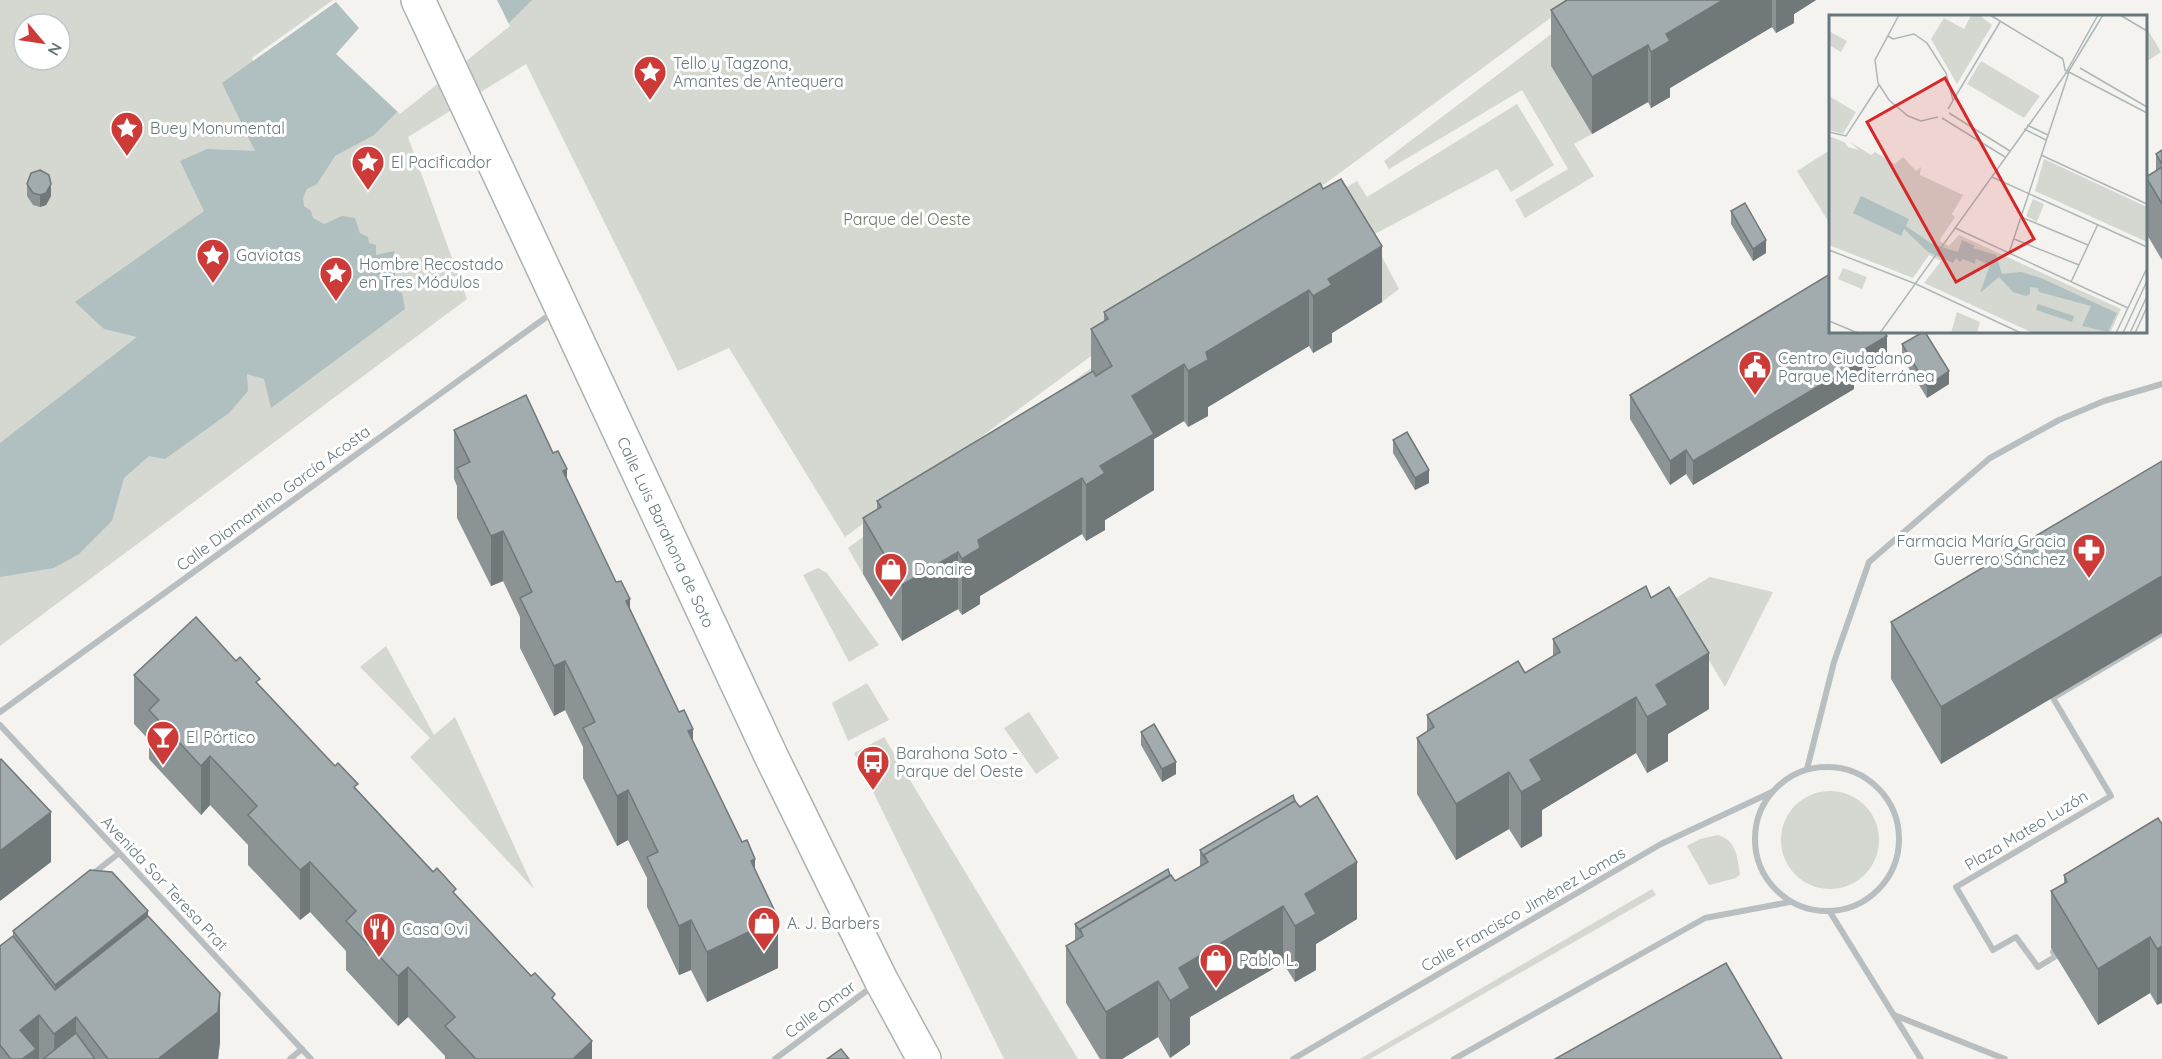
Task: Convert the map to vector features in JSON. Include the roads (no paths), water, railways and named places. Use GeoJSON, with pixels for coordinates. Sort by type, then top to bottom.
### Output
{"type":"FeatureCollection","features":[{"type":"Feature","properties":{"kind":"main road","name":"Calle Luis Barahona de Soto"},"geometry":{"type":"LineString","coordinates":[[418,0],[767,748],[881,980],[924,1059]]}},
{"type":"Feature","properties":{"kind":"street","name":"Calle Diamantino García Acosta"},"geometry":{"type":"LineString","coordinates":[[0,712],[562,306]]}},
{"type":"Feature","properties":{"kind":"street"},"geometry":{"type":"LineString","coordinates":[[1807,769],[1834,662],[1869,562],[1990,458],[2059,420],[2104,401],[2162,384]]}},
{"type":"Feature","properties":{"kind":"street","name":"Plaza Mateo Luzón"},"geometry":{"type":"LineString","coordinates":[[2059,943],[2051,948],[2056,956],[2038,967],[2016,937],[1993,950],[1956,887],[2111,796],[2053,698],[2162,633]]}},
{"type":"Feature","properties":{"kind":"street","name":"Avenida Sor Teresa Prat"},"geometry":{"type":"LineString","coordinates":[[0,725],[311,1059]]}},
{"type":"Feature","properties":{"kind":"street"},"geometry":{"type":"LineString","coordinates":[[1830,766],[1852,771],[1871,781],[1886,798],[1896,818],[1899,840],[1896,862],[1886,881],[1870,897],[1851,908],[1830,912],[1809,910],[1790,902],[1773,888],[1762,871],[1755,851],[1755,830],[1761,809],[1772,792],[1788,778],[1807,769],[1830,766]]}},
{"type":"Feature","properties":{"kind":"street","name":"Calle Francisco Jiménez Lomas"},"geometry":{"type":"LineString","coordinates":[[1293,1059],[1661,844],[1772,792]]}},
{"type":"Feature","properties":{"kind":"street"},"geometry":{"type":"LineString","coordinates":[[83,881],[118,854]]}},
{"type":"Feature","properties":{"kind":"street"},"geometry":{"type":"LineString","coordinates":[[1454,1059],[1705,918],[1790,902]]}},
{"type":"Feature","properties":{"kind":"street"},"geometry":{"type":"LineString","coordinates":[[1830,912],[1921,1059]]}},
{"type":"Feature","properties":{"kind":"street","name":"Calle Omar"},"geometry":{"type":"LineString","coordinates":[[775,1059],[881,980]]}},
{"type":"Feature","properties":{"kind":"street"},"geometry":{"type":"LineString","coordinates":[[1894,1015],[2005,1059]]}},
{"type":"Feature","properties":{"kind":"street"},"geometry":{"type":"LineString","coordinates":[[290,1059],[302,1049]]}},
{"type":"Feature","properties":{"kind":"place","name":"Tello y Tagzona, Amantes de Antequera"},"geometry":{"type":"Point","coordinates":[650,101]}},
{"type":"Feature","properties":{"kind":"place","name":"Buey Monumental"},"geometry":{"type":"Point","coordinates":[127,157]}},
{"type":"Feature","properties":{"kind":"place","name":"El Pacificador"},"geometry":{"type":"Point","coordinates":[368,191]}},
{"type":"Feature","properties":{"kind":"place","name":"Gaviotas"},"geometry":{"type":"Point","coordinates":[213,284]}},
{"type":"Feature","properties":{"kind":"place","name":"Hombre Recostado en Tres Módulos"},"geometry":{"type":"Point","coordinates":[336,302]}},
{"type":"Feature","properties":{"kind":"place","name":"Centro Ciudadano Parque Mediterránea"},"geometry":{"type":"Point","coordinates":[1755,396]}},
{"type":"Feature","properties":{"kind":"place","name":"Farmacia María Gracia Guerrero Sánchez"},"geometry":{"type":"Point","coordinates":[2089,579]}},
{"type":"Feature","properties":{"kind":"place","name":"Donaire"},"geometry":{"type":"Point","coordinates":[891,598]}},
{"type":"Feature","properties":{"kind":"place","name":"El Pórtico"},"geometry":{"type":"Point","coordinates":[163,766]}},
{"type":"Feature","properties":{"kind":"place","name":"Barahona Soto - Parque del Oeste"},"geometry":{"type":"Point","coordinates":[873,791]}},
{"type":"Feature","properties":{"kind":"place","name":"A. J. Barbers"},"geometry":{"type":"Point","coordinates":[764,952]}},
{"type":"Feature","properties":{"kind":"place","name":"Casa Ovi"},"geometry":{"type":"Point","coordinates":[379,958]}},
{"type":"Feature","properties":{"kind":"place","name":"Pablo L."},"geometry":{"type":"Point","coordinates":[1216,989]}},
{"type":"Feature","properties":{"kind":"park label","name":"Parque del Oeste"},"geometry":{"type":"Point","coordinates":[907,219]}}]}
